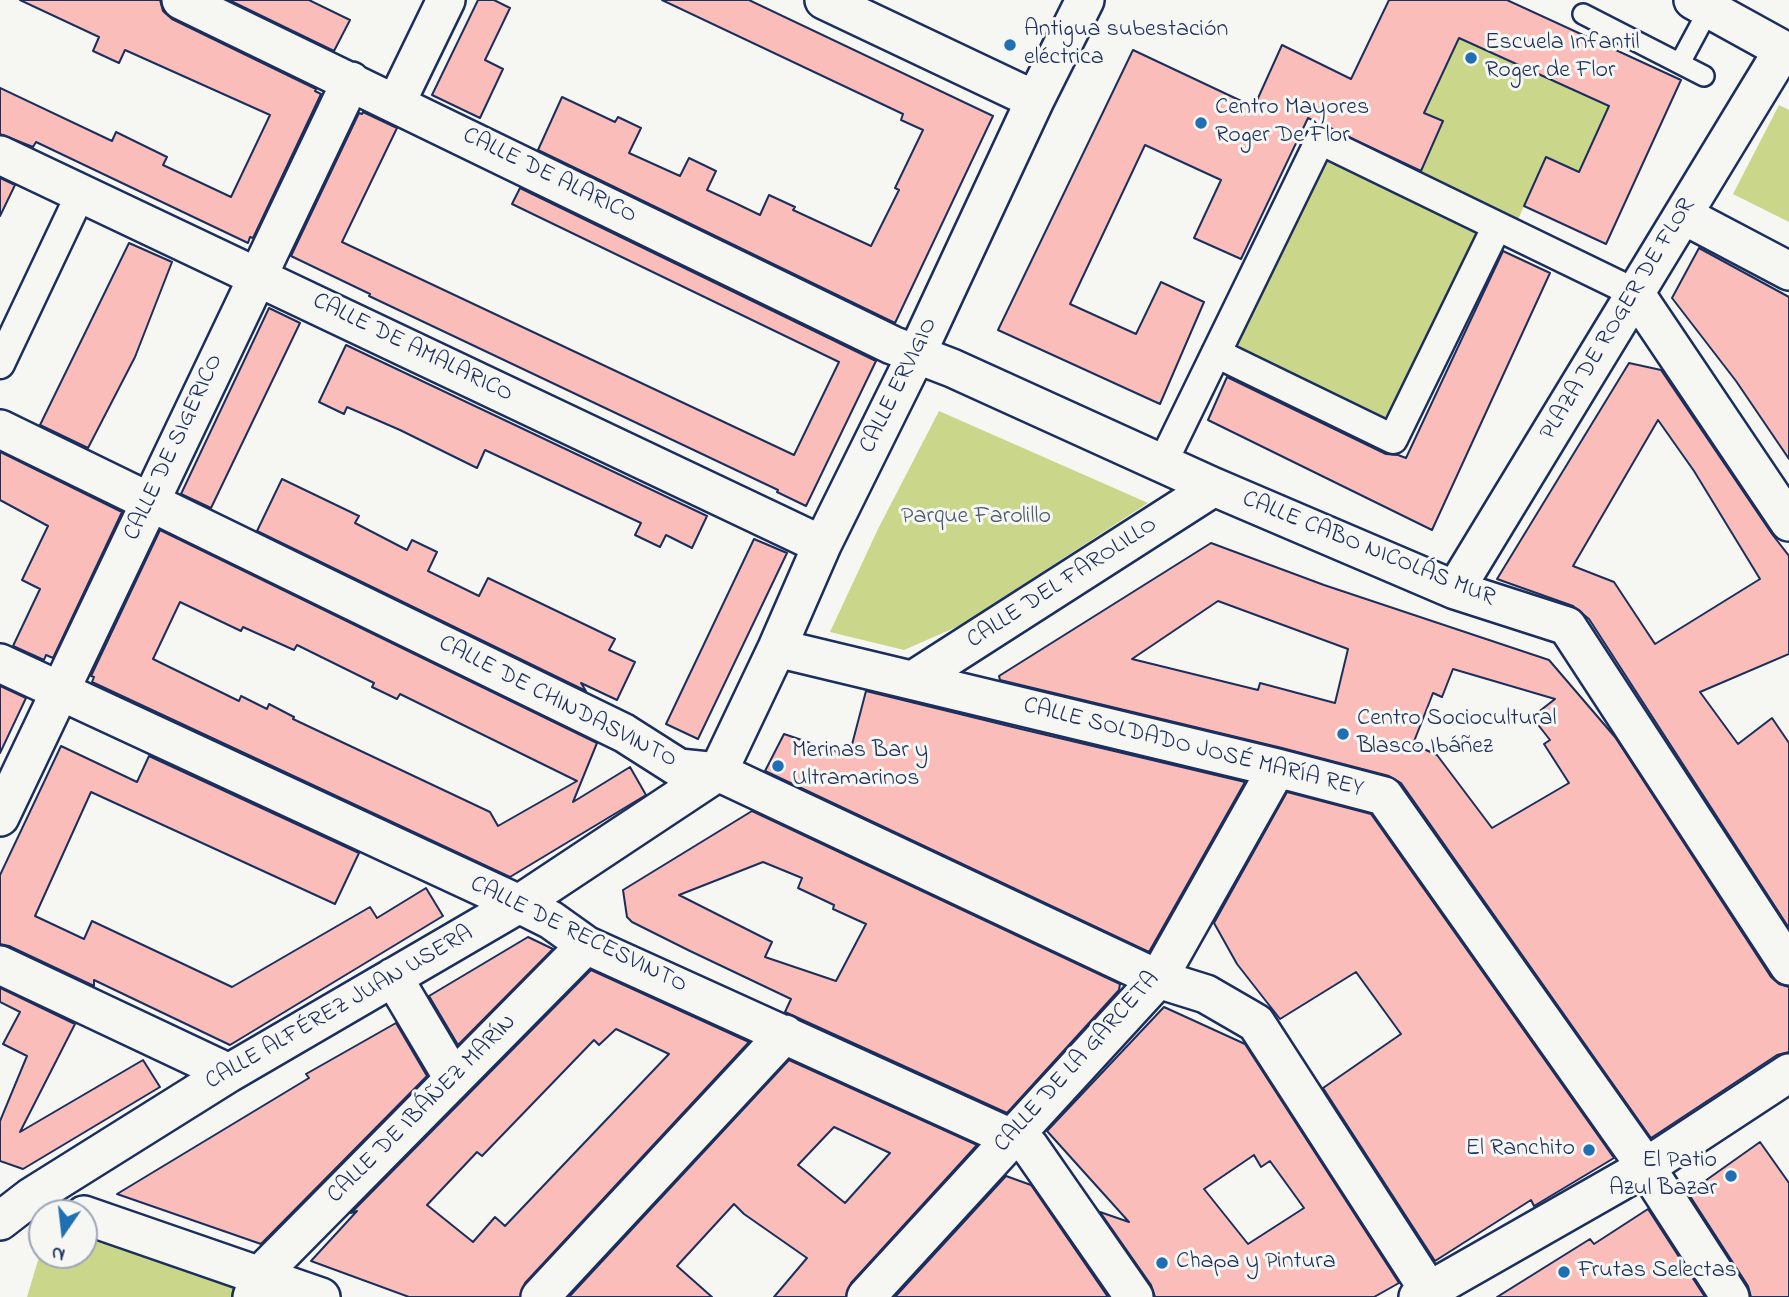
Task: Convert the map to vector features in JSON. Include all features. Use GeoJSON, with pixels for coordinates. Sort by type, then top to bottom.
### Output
{"type":"FeatureCollection","features":[{"type":"Feature","properties":{"kind":"street","name":"CALLE DE ALARICO"},"geometry":{"type":"LineString","coordinates":[[181,0],[916,355]]}},
{"type":"Feature","properties":{"kind":"street"},"geometry":{"type":"LineString","coordinates":[[396,103],[446,0]]}},
{"type":"Feature","properties":{"kind":"street"},"geometry":{"type":"LineString","coordinates":[[824,0],[1035,100]]}},
{"type":"Feature","properties":{"kind":"street","name":"CALLE ERVIGIO"},"geometry":{"type":"LineString","coordinates":[[718,772],[822,545],[1085,0]]}},
{"type":"Feature","properties":{"kind":"street"},"geometry":{"type":"LineString","coordinates":[[1701,5],[1786,51]]}},
{"type":"Feature","properties":{"kind":"street","name":"PLAZA DE ROGER DE FLOR"},"geometry":{"type":"LineString","coordinates":[[1455,590],[1786,51]]}},
{"type":"Feature","properties":{"kind":"street","name":"CALLE DE SIGERICO"},"geometry":{"type":"LineString","coordinates":[[0,817],[351,80]]}},
{"type":"Feature","properties":{"kind":"street"},"geometry":{"type":"LineString","coordinates":[[1163,462],[1320,140],[1635,293],[1789,522]]}},
{"type":"Feature","properties":{"kind":"street","name":"CALLE DE AMALARICO"},"geometry":{"type":"LineString","coordinates":[[0,155],[822,545]]}},
{"type":"Feature","properties":{"kind":"street"},"geometry":{"type":"LineString","coordinates":[[0,363],[81,193]]}},
{"type":"Feature","properties":{"kind":"street"},"geometry":{"type":"LineString","coordinates":[[1683,215],[1789,271]]}},
{"type":"Feature","properties":{"kind":"street"},"geometry":{"type":"LineString","coordinates":[[1216,353],[1393,439],[1497,226]]}},
{"type":"Feature","properties":{"kind":"street","name":"CALLE CABO NICOLÁS MUR"},"geometry":{"type":"LineString","coordinates":[[916,355],[1455,590],[1567,626],[1789,966]]}},
{"type":"Feature","properties":{"kind":"street","name":"CALLE DE CHINDASVINTO"},"geometry":{"type":"LineString","coordinates":[[0,429],[624,733],[679,768],[718,772],[1158,979],[1206,993],[1256,1023],[1427,1295]]}},
{"type":"Feature","properties":{"kind":"street","name":"CALLE DEL FAROLILLO"},"geometry":{"type":"LineString","coordinates":[[913,680],[1214,487]]}},
{"type":"Feature","properties":{"kind":"street","name":"CALLE SOLDADO JOSÉ MARÍA REY"},"geometry":{"type":"LineString","coordinates":[[777,648],[1384,796],[1646,1167],[1731,1297]]}},
{"type":"Feature","properties":{"kind":"street","name":"CALLE DE RECESVINTO"},"geometry":{"type":"LineString","coordinates":[[0,663],[519,904],[551,920],[586,945],[1030,1146],[1134,1297]]}},
{"type":"Feature","properties":{"kind":"street","name":"CALLE DE LA GARCETA"},"geometry":{"type":"LineString","coordinates":[[866,1297],[1158,979],[1277,768]]}},
{"type":"Feature","properties":{"kind":"street","name":"CALLE ALFÉREZ JUAN USERA"},"geometry":{"type":"LineString","coordinates":[[0,1221],[15,1191],[229,1073],[519,904],[718,772]]}},
{"type":"Feature","properties":{"kind":"street","name":"CALLE DE IBÁÑEZ MARÍN"},"geometry":{"type":"LineString","coordinates":[[255,1286],[453,1078],[586,945]]}},
{"type":"Feature","properties":{"kind":"street"},"geometry":{"type":"LineString","coordinates":[[0,965],[229,1073]]}},
{"type":"Feature","properties":{"kind":"street"},"geometry":{"type":"LineString","coordinates":[[393,977],[453,1078]]}},
{"type":"Feature","properties":{"kind":"street"},"geometry":{"type":"LineString","coordinates":[[540,1297],[785,1034]]}},
{"type":"Feature","properties":{"kind":"street"},"geometry":{"type":"LineString","coordinates":[[1427,1295],[1646,1167],[1789,1073]]}},
{"type":"Feature","properties":{"kind":"street"},"geometry":{"type":"LineString","coordinates":[[15,1191],[38,1199]]}},
{"type":"Feature","properties":{"kind":"street"},"geometry":{"type":"LineString","coordinates":[[98,1221],[255,1286],[321,1297]]}},
{"type":"Feature","properties":{"kind":"lane"},"geometry":{"type":"LineString","coordinates":[[1681,63],[1701,5]]}},
{"type":"Feature","properties":{"kind":"lane"},"geometry":{"type":"LineString","coordinates":[[1583,14],[1704,76]]}},
{"type":"Feature","properties":{"kind":"green space"},"geometry":{"type":"Polygon","coordinates":[[[1459,38],[1609,106],[1579,173],[1546,157],[1512,233],[1497,226],[1393,439],[1216,353],[1320,140],[1415,186],[1443,122],[1424,113],[1459,38]]]}},
{"type":"Feature","properties":{"kind":"green space"},"geometry":{"type":"Polygon","coordinates":[[[1779,105],[1789,110],[1789,222],[1733,194],[1779,105]]]}},
{"type":"Feature","properties":{"kind":"green space","name":"Parque Farolillo"},"geometry":{"type":"Polygon","coordinates":[[[939,411],[1148,503],[961,625],[904,650],[830,632],[878,529],[939,411]]]}},
{"type":"Feature","properties":{"kind":"green space"},"geometry":{"type":"Polygon","coordinates":[[[98,1220],[259,1276],[252,1297],[27,1297],[35,1269],[98,1269],[98,1220]]]}},
{"type":"Feature","properties":{"kind":"building"},"geometry":{"type":"Polygon","coordinates":[[[20,0],[160,0],[163,11],[172,19],[316,89],[315,91],[321,94],[253,238],[250,237],[248,243],[36,142],[33,147],[0,134],[0,88],[112,141],[116,132],[167,157],[163,165],[231,197],[270,115],[125,50],[119,63],[93,51],[99,37],[20,0]]]}},
{"type":"Feature","properties":{"kind":"building"},"geometry":{"type":"Polygon","coordinates":[[[229,0],[309,0],[350,20],[334,51],[229,0]]]}},
{"type":"Feature","properties":{"kind":"building"},"geometry":{"type":"Polygon","coordinates":[[[478,0],[494,0],[510,8],[485,60],[503,69],[480,118],[432,95],[478,0]]]}},
{"type":"Feature","properties":{"kind":"building"},"geometry":{"type":"Polygon","coordinates":[[[662,0],[749,0],[993,116],[895,323],[538,150],[562,97],[615,122],[618,117],[641,128],[629,153],[680,176],[689,158],[716,171],[707,190],[760,215],[769,195],[795,207],[793,210],[871,246],[899,190],[895,188],[923,130],[901,120],[903,114],[662,0]]]}},
{"type":"Feature","properties":{"kind":"building"},"geometry":{"type":"Polygon","coordinates":[[[1389,0],[1507,0],[1681,80],[1606,244],[1524,206],[1546,157],[1579,172],[1609,106],[1459,38],[1424,113],[1443,121],[1421,171],[1308,118],[1241,259],[1194,238],[1221,180],[1145,145],[1070,304],[1136,334],[1161,282],[1204,302],[1160,404],[998,330],[1133,50],[1254,107],[1282,45],[1351,79],[1389,0]]]}},
{"type":"Feature","properties":{"kind":"building"},"geometry":{"type":"Polygon","coordinates":[[[363,112],[397,128],[342,242],[794,455],[839,362],[512,204],[520,188],[876,361],[806,506],[777,492],[778,490],[369,296],[370,294],[291,256],[359,113],[363,112]]]}},
{"type":"Feature","properties":{"kind":"building"},"geometry":{"type":"Polygon","coordinates":[[[0,178],[15,185],[0,216],[0,178]]]}},
{"type":"Feature","properties":{"kind":"building"},"geometry":{"type":"Polygon","coordinates":[[[129,243],[172,262],[135,357],[88,448],[40,425],[129,243]]]}},
{"type":"Feature","properties":{"kind":"building"},"geometry":{"type":"Polygon","coordinates":[[[1699,248],[1789,297],[1789,459],[1736,381],[1672,298],[1699,248]]]}},
{"type":"Feature","properties":{"kind":"building"},"geometry":{"type":"Polygon","coordinates":[[[1503,251],[1550,273],[1432,530],[1208,420],[1227,377],[1386,454],[1406,458],[1503,251]]]}},
{"type":"Feature","properties":{"kind":"building"},"geometry":{"type":"Polygon","coordinates":[[[269,308],[300,323],[211,508],[181,494],[269,308]]]}},
{"type":"Feature","properties":{"kind":"building"},"geometry":{"type":"Polygon","coordinates":[[[346,345],[707,516],[692,548],[666,535],[660,547],[635,535],[641,523],[485,450],[477,468],[347,407],[344,414],[319,402],[346,345]]]}},
{"type":"Feature","properties":{"kind":"building"},"geometry":{"type":"Polygon","coordinates":[[[1629,363],[1661,370],[1789,556],[1789,654],[1700,692],[1738,744],[1772,718],[1789,743],[1789,928],[1589,619],[1573,606],[1497,579],[1629,363]],[[1658,420],[1573,566],[1614,582],[1655,644],[1760,579],[1694,471],[1658,420]]]}},
{"type":"Feature","properties":{"kind":"building"},"geometry":{"type":"Polygon","coordinates":[[[0,452],[122,512],[53,658],[46,655],[44,660],[13,646],[40,589],[22,580],[48,526],[0,500],[0,452]]]}},
{"type":"Feature","properties":{"kind":"building"},"geometry":{"type":"Polygon","coordinates":[[[282,479],[359,516],[355,523],[407,550],[412,540],[437,552],[428,571],[479,596],[488,578],[615,639],[609,650],[635,662],[617,700],[581,683],[586,691],[257,531],[282,479]]]}},
{"type":"Feature","properties":{"kind":"building"},"geometry":{"type":"Polygon","coordinates":[[[160,530],[597,743],[573,802],[630,767],[646,795],[510,877],[92,682],[94,677],[91,676],[160,530]],[[180,602],[153,659],[239,701],[241,696],[267,709],[269,704],[294,717],[293,719],[490,812],[498,826],[577,781],[400,694],[397,699],[372,687],[374,683],[297,645],[294,650],[243,627],[241,631],[180,602]]]}},
{"type":"Feature","properties":{"kind":"building"},"geometry":{"type":"Polygon","coordinates":[[[754,539],[787,553],[698,739],[666,724],[754,539]]]}},
{"type":"Feature","properties":{"kind":"building"},"geometry":{"type":"Polygon","coordinates":[[[1211,543],[1324,585],[1549,660],[1615,737],[1771,977],[1779,984],[1789,987],[1789,1052],[1777,1055],[1651,1138],[1401,783],[1389,776],[1000,680],[999,676],[1211,543]],[[1218,601],[1132,659],[1258,690],[1260,683],[1335,703],[1348,649],[1218,601]],[[1453,669],[1442,697],[1433,693],[1413,744],[1437,755],[1492,828],[1569,783],[1544,744],[1550,740],[1532,717],[1555,699],[1453,669]]]}},
{"type":"Feature","properties":{"kind":"building"},"geometry":{"type":"Polygon","coordinates":[[[0,686],[26,698],[0,753],[0,686]]]}},
{"type":"Feature","properties":{"kind":"building"},"geometry":{"type":"Polygon","coordinates":[[[866,691],[1245,782],[1149,952],[765,771],[784,734],[849,756],[866,691]]]}},
{"type":"Feature","properties":{"kind":"building"},"geometry":{"type":"Polygon","coordinates":[[[61,746],[137,782],[149,756],[359,853],[335,904],[91,792],[35,916],[84,939],[92,921],[232,987],[370,907],[377,918],[426,888],[443,916],[230,1045],[94,980],[94,986],[0,944],[0,875],[61,746]]]}},
{"type":"Feature","properties":{"kind":"building"},"geometry":{"type":"Polygon","coordinates":[[[1287,792],[1371,814],[1614,1158],[1534,1206],[1531,1200],[1435,1261],[1323,1088],[1401,1034],[1356,972],[1280,1019],[1237,964],[1214,923],[1287,792]]]}},
{"type":"Feature","properties":{"kind":"building"},"geometry":{"type":"Polygon","coordinates":[[[752,811],[1120,984],[1119,990],[1007,1113],[785,1012],[791,999],[632,922],[627,917],[623,890],[752,811]],[[763,862],[679,895],[772,942],[765,957],[836,981],[866,924],[833,909],[834,905],[798,888],[802,878],[763,862]]]}},
{"type":"Feature","properties":{"kind":"building"},"geometry":{"type":"Polygon","coordinates":[[[528,937],[553,949],[458,1045],[429,996],[528,937]]]}},
{"type":"Feature","properties":{"kind":"building"},"geometry":{"type":"Polygon","coordinates":[[[591,970],[749,1042],[525,1283],[520,1297],[409,1297],[311,1261],[357,1211],[351,1213],[591,970]],[[616,1029],[599,1045],[594,1040],[482,1156],[477,1152],[427,1205],[473,1242],[495,1217],[505,1226],[669,1054],[616,1029]]]}},
{"type":"Feature","properties":{"kind":"building"},"geometry":{"type":"Polygon","coordinates":[[[0,988],[75,1024],[20,1132],[143,1060],[160,1087],[23,1169],[0,1161],[0,1121],[27,1056],[3,1044],[20,1012],[0,1002],[0,988]]]}},
{"type":"Feature","properties":{"kind":"building"},"geometry":{"type":"Polygon","coordinates":[[[1164,1007],[1245,1044],[1399,1283],[1374,1297],[1155,1297],[1151,1285],[1100,1212],[1129,1222],[1047,1131],[1164,1007]],[[1254,1155],[1204,1189],[1248,1244],[1304,1208],[1270,1161],[1261,1167],[1254,1155]]]}},
{"type":"Feature","properties":{"kind":"building"},"geometry":{"type":"Polygon","coordinates":[[[396,1023],[427,1076],[261,1244],[117,1194],[309,1078],[306,1074],[396,1023]]]}},
{"type":"Feature","properties":{"kind":"building"},"geometry":{"type":"Polygon","coordinates":[[[789,1060],[977,1145],[851,1283],[846,1297],[774,1297],[807,1258],[734,1204],[677,1266],[712,1297],[569,1297],[789,1060]],[[834,1127],[798,1165],[845,1203],[890,1153],[834,1127]]]}},
{"type":"Feature","properties":{"kind":"building"},"geometry":{"type":"Polygon","coordinates":[[[1760,1142],[1789,1183],[1789,1297],[1751,1297],[1748,1286],[1688,1193],[1760,1142]]]}},
{"type":"Feature","properties":{"kind":"building"},"geometry":{"type":"Polygon","coordinates":[[[1006,1176],[1031,1185],[1108,1297],[895,1297],[1006,1176]]]}},
{"type":"Feature","properties":{"kind":"building"},"geometry":{"type":"Polygon","coordinates":[[[1648,1209],[1705,1297],[1497,1297],[1590,1239],[1594,1244],[1648,1209]]]}},
{"type":"Feature","properties":{"kind":"place","name":"Antigua subestación eléctrica"},"geometry":{"type":"Point","coordinates":[1010,45]}},
{"type":"Feature","properties":{"kind":"place","name":"Escuela Infantil Roger de Flor"},"geometry":{"type":"Point","coordinates":[1471,58]}},
{"type":"Feature","properties":{"kind":"place","name":"Centro Mayores Roger De Flor"},"geometry":{"type":"Point","coordinates":[1201,123]}},
{"type":"Feature","properties":{"kind":"place","name":"Centro Sociocultural Blasco Ibáñez"},"geometry":{"type":"Point","coordinates":[1343,734]}},
{"type":"Feature","properties":{"kind":"place","name":"Merinas Bar y Ultramarinos"},"geometry":{"type":"Point","coordinates":[778,766]}},
{"type":"Feature","properties":{"kind":"place","name":"El Ranchito"},"geometry":{"type":"Point","coordinates":[1589,1150]}},
{"type":"Feature","properties":{"kind":"place","name":"El Patio Azul Bazar"},"geometry":{"type":"Point","coordinates":[1731,1176]}},
{"type":"Feature","properties":{"kind":"place","name":"Chapa y Pintura"},"geometry":{"type":"Point","coordinates":[1162,1263]}},
{"type":"Feature","properties":{"kind":"place","name":"Frutas Selectas"},"geometry":{"type":"Point","coordinates":[1564,1272]}}]}
